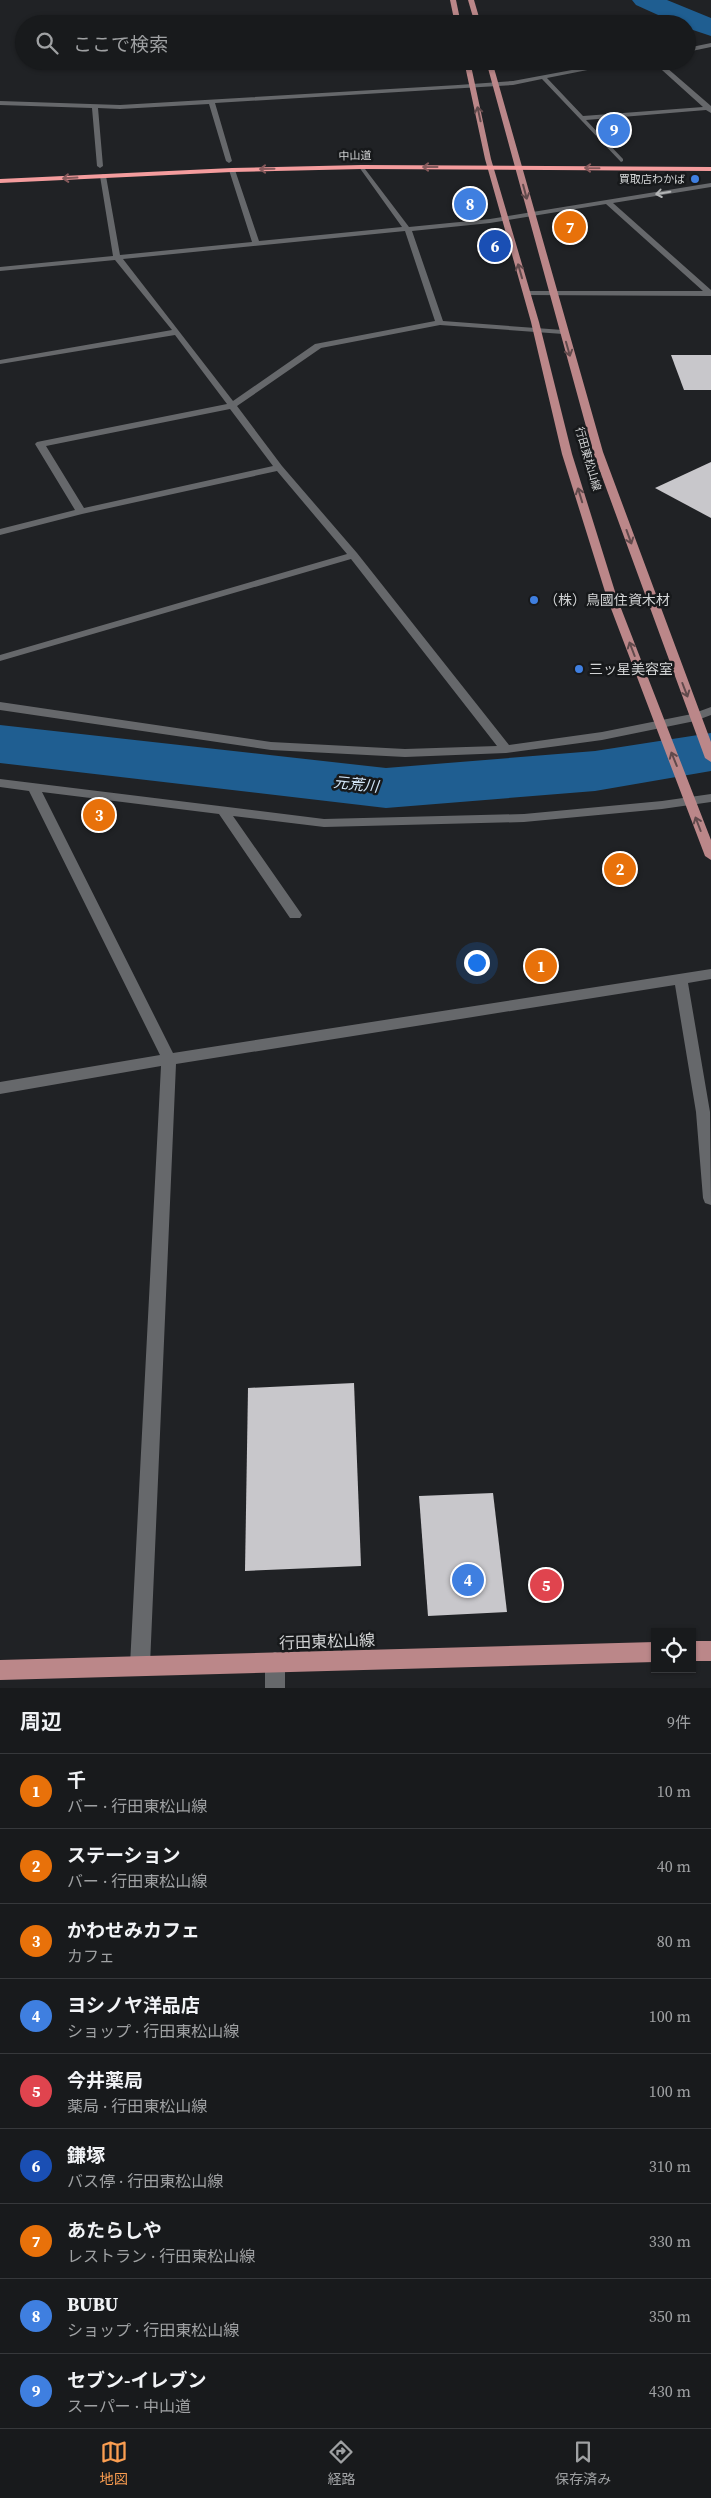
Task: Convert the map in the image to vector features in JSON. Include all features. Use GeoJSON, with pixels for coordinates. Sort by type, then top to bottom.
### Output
{"type":"FeatureCollection","features":[{"type":"Feature","properties":{"kind":"highway","name":"中山道"},"geometry":{"type":"LineString","coordinates":[[220,161],[517,163],[711,160]]}},
{"type":"Feature","properties":{"kind":"highway","name":"中山道"},"geometry":{"type":"LineString","coordinates":[[0,181],[232,170],[490,163]]}},
{"type":"Feature","properties":{"kind":"highway","name":"中山道"},"geometry":{"type":"LineString","coordinates":[[517,163],[711,169]]}},
{"type":"Feature","properties":{"kind":"highway"},"geometry":{"type":"LineString","coordinates":[[90,166],[110,166]]}},
{"type":"Feature","properties":{"kind":"highway"},"geometry":{"type":"LineString","coordinates":[[0,172],[30,170]]}},
{"type":"Feature","properties":{"kind":"main road"},"geometry":{"type":"LineString","coordinates":[[452,0],[456,15]]}},
{"type":"Feature","properties":{"kind":"main road"},"geometry":{"type":"LineString","coordinates":[[471,0],[475,15]]}},
{"type":"Feature","properties":{"kind":"main road","name":"行田東松山線"},"geometry":{"type":"LineString","coordinates":[[469,70],[490,163],[527,293],[567,454],[612,598],[711,856]]}},
{"type":"Feature","properties":{"kind":"main road","name":"行田東松山線"},"geometry":{"type":"LineString","coordinates":[[492,70],[552,293],[598,452],[711,758]]}},
{"type":"Feature","properties":{"kind":"main road"},"geometry":{"type":"LineString","coordinates":[[696,1651],[711,1651]]}},
{"type":"Feature","properties":{"kind":"main road","name":"行田東松山線"},"geometry":{"type":"LineString","coordinates":[[0,1670],[651,1652]]}},
{"type":"Feature","properties":{"kind":"street"},"geometry":{"type":"LineString","coordinates":[[708,46],[711,50]]}},
{"type":"Feature","properties":{"kind":"street"},"geometry":{"type":"LineString","coordinates":[[0,103],[95,107],[212,102],[496,85],[584,70]]}},
{"type":"Feature","properties":{"kind":"street"},"geometry":{"type":"LineString","coordinates":[[665,70],[710,109]]}},
{"type":"Feature","properties":{"kind":"street"},"geometry":{"type":"LineString","coordinates":[[544,78],[621,160]]}},
{"type":"Feature","properties":{"kind":"street"},"geometry":{"type":"LineString","coordinates":[[453,90],[516,86]]}},
{"type":"Feature","properties":{"kind":"street"},"geometry":{"type":"LineString","coordinates":[[212,102],[230,161]]}},
{"type":"Feature","properties":{"kind":"street"},"geometry":{"type":"LineString","coordinates":[[95,107],[100,166]]}},
{"type":"Feature","properties":{"kind":"street"},"geometry":{"type":"LineString","coordinates":[[582,118],[710,109]]}},
{"type":"Feature","properties":{"kind":"street"},"geometry":{"type":"LineString","coordinates":[[362,167],[408,230],[440,323]]}},
{"type":"Feature","properties":{"kind":"street"},"geometry":{"type":"LineString","coordinates":[[232,170],[256,244]]}},
{"type":"Feature","properties":{"kind":"street"},"geometry":{"type":"LineString","coordinates":[[103,176],[117,257],[177,332],[279,468],[352,555],[506,749]]}},
{"type":"Feature","properties":{"kind":"street"},"geometry":{"type":"LineString","coordinates":[[0,269],[506,219],[711,185]]}},
{"type":"Feature","properties":{"kind":"street"},"geometry":{"type":"LineString","coordinates":[[606,201],[711,294]]}},
{"type":"Feature","properties":{"kind":"street"},"geometry":{"type":"LineString","coordinates":[[527,293],[711,294]]}},
{"type":"Feature","properties":{"kind":"street"},"geometry":{"type":"LineString","coordinates":[[81,511],[40,444],[231,406],[318,346],[440,323],[537,332],[564,332]]}},
{"type":"Feature","properties":{"kind":"street"},"geometry":{"type":"LineString","coordinates":[[0,362],[177,332]]}},
{"type":"Feature","properties":{"kind":"street"},"geometry":{"type":"LineString","coordinates":[[0,532],[81,511],[279,468]]}},
{"type":"Feature","properties":{"kind":"street"},"geometry":{"type":"LineString","coordinates":[[0,658],[352,555]]}},
{"type":"Feature","properties":{"kind":"street"},"geometry":{"type":"LineString","coordinates":[[0,706],[271,746],[405,753],[506,749],[602,736],[696,718],[711,711]]}},
{"type":"Feature","properties":{"kind":"street"},"geometry":{"type":"LineString","coordinates":[[0,784],[324,824],[524,818],[688,797],[711,798]]}},
{"type":"Feature","properties":{"kind":"street"},"geometry":{"type":"LineString","coordinates":[[34,789],[169,1058],[140,1665]]}},
{"type":"Feature","properties":{"kind":"street"},"geometry":{"type":"LineString","coordinates":[[223,812],[295,915]]}},
{"type":"Feature","properties":{"kind":"street"},"geometry":{"type":"LineString","coordinates":[[0,1088],[169,1058],[711,974]]}},
{"type":"Feature","properties":{"kind":"street"},"geometry":{"type":"LineString","coordinates":[[681,979],[703,1112],[711,1198]]}},
{"type":"Feature","properties":{"kind":"street"},"geometry":{"type":"LineString","coordinates":[[275,1662],[276,1688]]}},
{"type":"Feature","properties":{"kind":"building"},"geometry":{"type":"Polygon","coordinates":[[[671,355],[711,355],[711,390],[684,390],[671,355]]]}},
{"type":"Feature","properties":{"kind":"building"},"geometry":{"type":"Polygon","coordinates":[[[711,462],[711,518],[655,488],[711,462]]]}},
{"type":"Feature","properties":{"kind":"building"},"geometry":{"type":"Polygon","coordinates":[[[354,1383],[361,1566],[245,1571],[248,1388],[354,1383]]]}},
{"type":"Feature","properties":{"kind":"building"},"geometry":{"type":"Polygon","coordinates":[[[493,1493],[507,1612],[428,1616],[419,1496],[493,1493]]]}},
{"type":"Feature","properties":{"kind":"waterway"},"geometry":{"type":"LineString","coordinates":[[645,0],[680,15]]}},
{"type":"Feature","properties":{"kind":"waterway"},"geometry":{"type":"LineString","coordinates":[[696,22],[711,28]]}},
{"type":"Feature","properties":{"kind":"waterway","name":"元荒川"},"geometry":{"type":"LineString","coordinates":[[0,744],[386,788],[595,771],[711,752]]}},
{"type":"Feature","properties":{"kind":"place","name":"セブン-イレブン"},"geometry":{"type":"Point","coordinates":[614,130]}},
{"type":"Feature","properties":{"kind":"place","name":"買取店わかば"},"geometry":{"type":"Point","coordinates":[695,179]}},
{"type":"Feature","properties":{"kind":"place","name":"BUBU"},"geometry":{"type":"Point","coordinates":[470,204]}},
{"type":"Feature","properties":{"kind":"place","name":"あたらしや"},"geometry":{"type":"Point","coordinates":[570,227]}},
{"type":"Feature","properties":{"kind":"place","name":"鎌塚"},"geometry":{"type":"Point","coordinates":[495,246]}},
{"type":"Feature","properties":{"kind":"place","name":"（株）鳥國住資木材"},"geometry":{"type":"Point","coordinates":[534,600]}},
{"type":"Feature","properties":{"kind":"place","name":"三ッ星美容室"},"geometry":{"type":"Point","coordinates":[579,669]}},
{"type":"Feature","properties":{"kind":"place","name":"かわせみカフェ"},"geometry":{"type":"Point","coordinates":[99,815]}},
{"type":"Feature","properties":{"kind":"place","name":"ステーション"},"geometry":{"type":"Point","coordinates":[620,869]}},
{"type":"Feature","properties":{"kind":"place","name":"千"},"geometry":{"type":"Point","coordinates":[541,966]}},
{"type":"Feature","properties":{"kind":"place","name":"ヨシノヤ洋品店"},"geometry":{"type":"Point","coordinates":[468,1580]}},
{"type":"Feature","properties":{"kind":"place","name":"今井薬局"},"geometry":{"type":"Point","coordinates":[546,1585]}}]}
